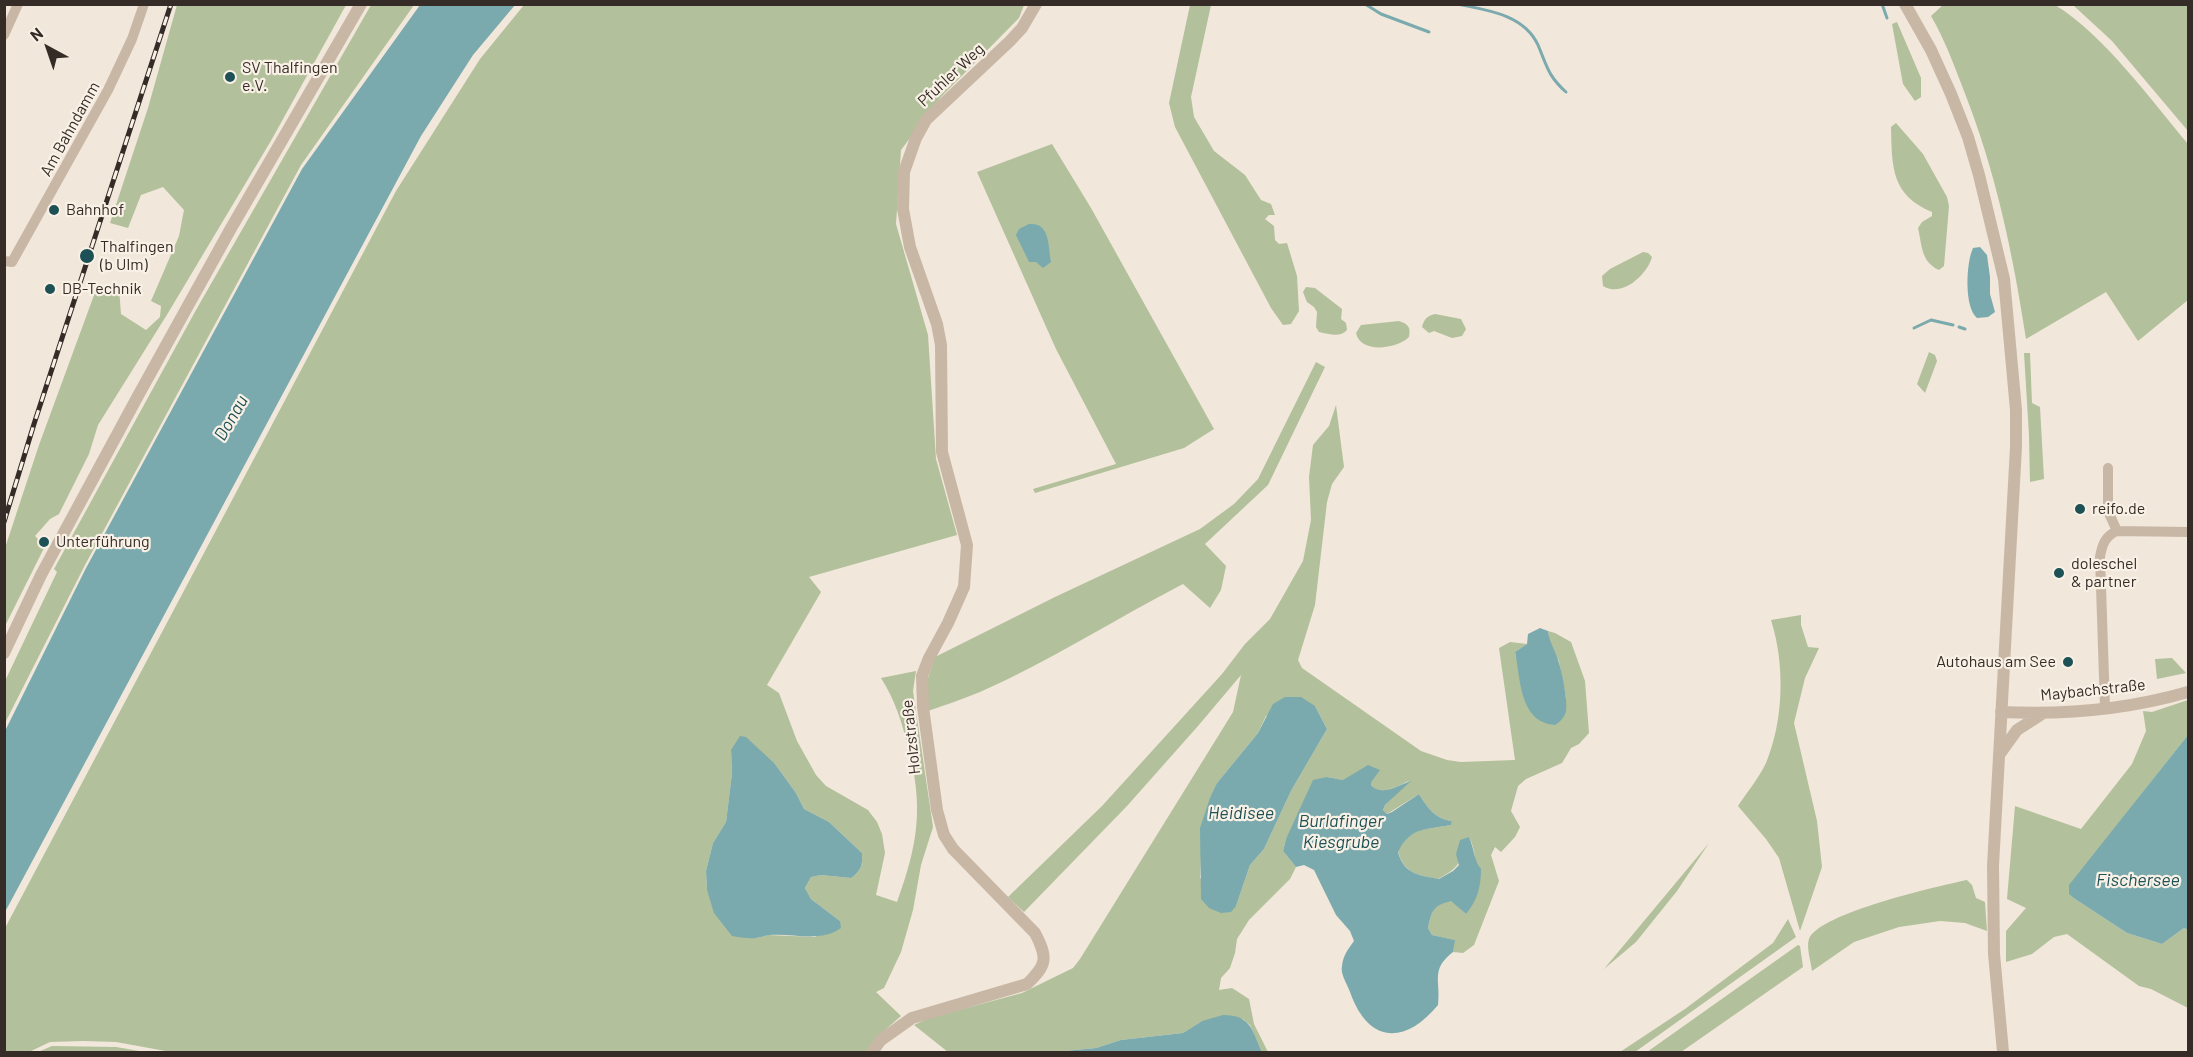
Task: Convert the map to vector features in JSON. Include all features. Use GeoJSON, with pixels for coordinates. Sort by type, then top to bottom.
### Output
{"type":"FeatureCollection","features":[{"type":"Feature","properties":{"kind":"street"},"geometry":{"type":"LineString","coordinates":[[4,35],[18,4]]}},
{"type":"Feature","properties":{"kind":"street","name":"Am Bahndamm"},"geometry":{"type":"LineString","coordinates":[[8,261],[108,90],[132,39],[144,4]]}},
{"type":"Feature","properties":{"kind":"street"},"geometry":{"type":"LineString","coordinates":[[4,653],[47,564],[139,394],[230,230],[361,4]]}},
{"type":"Feature","properties":{"kind":"street","name":"Pfuhler Weg"},"geometry":{"type":"LineString","coordinates":[[922,283],[910,247],[903,209],[904,172],[908,158],[926,120],[1010,41],[1022,28],[1036,4]]}},
{"type":"Feature","properties":{"kind":"street"},"geometry":{"type":"LineString","coordinates":[[1905,4],[1931,50],[1968,137],[2004,279],[2016,410],[2016,447],[1993,866],[1994,954],[2003,1053]]}},
{"type":"Feature","properties":{"kind":"street","name":"Holzstraße"},"geometry":{"type":"LineString","coordinates":[[872,1053],[881,1040],[912,1018],[1027,984],[1040,971],[1044,963],[1043,948],[1035,933],[953,849],[944,834],[937,810],[928,752],[922,676],[928,658],[948,623],[964,587],[967,544],[942,452],[941,345],[937,324],[922,283]]}},
{"type":"Feature","properties":{"kind":"street"},"geometry":{"type":"LineString","coordinates":[[2108,468],[2108,511],[2117,531]]}},
{"type":"Feature","properties":{"kind":"street"},"geometry":{"type":"LineString","coordinates":[[2105,707],[2100,556],[2106,538],[2117,531],[2188,532]]}},
{"type":"Feature","properties":{"kind":"street","name":"Maybachstraße"},"geometry":{"type":"LineString","coordinates":[[2001,712],[2043,713],[2105,707],[2150,701],[2188,692]]}},
{"type":"Feature","properties":{"kind":"street"},"geometry":{"type":"LineString","coordinates":[[1998,756],[2017,730],[2043,713]]}},
{"type":"Feature","properties":{"kind":"green space"},"geometry":{"type":"Polygon","coordinates":[[[1944,4],[2055,5],[2073,17],[2108,50],[2188,144],[2188,300],[2138,341],[2106,292],[2026,339],[2009,245],[1985,152],[1953,62],[1931,16],[1944,4]]]}},
{"type":"Feature","properties":{"kind":"green space"},"geometry":{"type":"Polygon","coordinates":[[[177,5],[346,5],[272,139],[98,425],[89,454],[59,514],[50,519],[35,536],[45,546],[5,626],[5,548],[39,445],[97,287],[119,289],[121,314],[146,330],[160,317],[161,306],[151,301],[179,236],[184,210],[163,187],[141,195],[128,228],[110,223],[148,108],[177,5]]]}},
{"type":"Feature","properties":{"kind":"green space"},"geometry":{"type":"Polygon","coordinates":[[[371,5],[414,5],[301,165],[85,565],[5,723],[5,681],[57,572],[54,569],[196,310],[371,5]]]}},
{"type":"Feature","properties":{"kind":"green space"},"geometry":{"type":"Polygon","coordinates":[[[524,5],[1024,5],[1019,18],[941,97],[901,150],[896,224],[928,335],[936,459],[957,535],[809,577],[821,592],[767,685],[779,693],[797,741],[816,775],[826,786],[868,810],[877,822],[882,834],[885,853],[876,895],[897,902],[914,843],[916,788],[901,720],[881,678],[916,671],[913,691],[933,827],[921,865],[913,910],[901,952],[884,988],[876,992],[901,1016],[865,1052],[171,1052],[116,1042],[83,1041],[50,1042],[29,1052],[5,1052],[4,930],[396,191],[480,59],[524,5]],[[731,750],[732,773],[726,822],[713,843],[706,871],[707,890],[732,935],[758,938],[768,935],[815,937],[840,921],[811,899],[805,888],[811,877],[821,875],[851,878],[861,867],[862,853],[829,822],[804,809],[796,793],[775,764],[731,750]]]}},
{"type":"Feature","properties":{"kind":"green space"},"geometry":{"type":"Polygon","coordinates":[[[1190,5],[1211,5],[1191,97],[1194,117],[1214,151],[1245,175],[1261,200],[1271,204],[1275,215],[1269,215],[1265,219],[1274,226],[1275,240],[1279,244],[1287,243],[1297,276],[1299,311],[1291,324],[1283,325],[1271,308],[1175,127],[1169,103],[1190,5]]]}},
{"type":"Feature","properties":{"kind":"green space"},"geometry":{"type":"Polygon","coordinates":[[[2073,5],[2188,5],[2188,131],[2112,41],[2073,5]]]}},
{"type":"Feature","properties":{"kind":"green space"},"geometry":{"type":"Polygon","coordinates":[[[1897,22],[1921,78],[1921,97],[1915,101],[1903,84],[1892,24],[1897,22]]]}},
{"type":"Feature","properties":{"kind":"green space"},"geometry":{"type":"Polygon","coordinates":[[[1896,123],[1923,154],[1947,197],[1949,206],[1944,266],[1939,270],[1933,267],[1926,258],[1918,228],[1922,222],[1932,216],[1932,212],[1908,197],[1896,178],[1891,127],[1896,123]]]}},
{"type":"Feature","properties":{"kind":"green space"},"geometry":{"type":"Polygon","coordinates":[[[1052,144],[1091,208],[1214,429],[1184,448],[1035,493],[1033,489],[1116,464],[1056,349],[977,172],[1052,144]]]}},
{"type":"Feature","properties":{"kind":"green space"},"geometry":{"type":"Polygon","coordinates":[[[1643,252],[1652,257],[1645,271],[1633,283],[1618,289],[1603,286],[1602,276],[1610,269],[1643,252]]]}},
{"type":"Feature","properties":{"kind":"green space"},"geometry":{"type":"Polygon","coordinates":[[[1306,287],[1315,288],[1342,309],[1341,319],[1346,323],[1347,330],[1338,335],[1319,332],[1316,327],[1317,312],[1307,302],[1303,292],[1306,287]]]}},
{"type":"Feature","properties":{"kind":"green space"},"geometry":{"type":"Polygon","coordinates":[[[1435,314],[1461,319],[1466,329],[1462,336],[1452,338],[1434,331],[1429,333],[1422,327],[1426,318],[1435,314]]]}},
{"type":"Feature","properties":{"kind":"green space"},"geometry":{"type":"Polygon","coordinates":[[[1399,321],[1408,326],[1409,337],[1388,347],[1371,347],[1364,344],[1356,333],[1361,325],[1399,321]]]}},
{"type":"Feature","properties":{"kind":"green space"},"geometry":{"type":"Polygon","coordinates":[[[1929,352],[1935,355],[1937,361],[1925,393],[1917,384],[1929,352]]]}},
{"type":"Feature","properties":{"kind":"green space"},"geometry":{"type":"Polygon","coordinates":[[[2024,353],[2030,353],[2032,403],[2040,407],[2044,479],[2030,482],[2029,435],[2024,353]]]}},
{"type":"Feature","properties":{"kind":"green space"},"geometry":{"type":"Polygon","coordinates":[[[1316,362],[1325,367],[1268,485],[1205,544],[1226,566],[1221,590],[1210,608],[1183,584],[1006,680],[974,695],[928,711],[928,678],[935,657],[1055,597],[1200,529],[1234,504],[1258,479],[1316,362]]]}},
{"type":"Feature","properties":{"kind":"green space"},"geometry":{"type":"Polygon","coordinates":[[[1336,405],[1344,467],[1332,484],[1327,502],[1315,605],[1298,660],[1302,668],[1421,751],[1461,762],[1515,760],[1499,648],[1510,642],[1527,644],[1515,652],[1516,658],[1566,698],[1559,661],[1550,644],[1548,631],[1555,633],[1571,642],[1585,681],[1589,733],[1579,744],[1571,748],[1562,763],[1526,779],[1518,786],[1511,811],[1520,827],[1515,837],[1501,852],[1495,847],[1491,855],[1499,881],[1474,945],[1463,953],[1453,952],[1454,940],[1432,935],[1428,928],[1434,909],[1445,902],[1451,900],[1466,914],[1475,866],[1473,846],[1469,837],[1462,858],[1456,867],[1438,879],[1413,872],[1404,865],[1398,851],[1403,843],[1414,833],[1451,825],[1452,821],[1436,815],[1428,808],[1419,794],[1387,814],[1383,810],[1385,805],[1409,781],[1389,789],[1379,790],[1371,785],[1372,781],[1327,777],[1286,839],[1283,851],[1296,867],[1290,879],[1249,920],[1237,939],[1230,968],[1221,978],[1219,990],[1232,988],[1249,999],[1254,1024],[1268,1052],[1262,1052],[1250,1025],[1243,1019],[1202,1021],[1183,1033],[1121,1040],[1096,1048],[1054,1052],[948,1052],[914,1025],[929,1018],[1022,993],[1073,968],[1233,712],[1241,675],[1127,806],[1024,912],[1008,897],[1102,806],[1222,674],[1245,644],[1270,619],[1303,561],[1311,520],[1309,477],[1313,445],[1329,426],[1336,405]],[[1315,706],[1266,716],[1258,733],[1217,783],[1201,857],[1200,878],[1236,906],[1250,865],[1264,849],[1291,791],[1327,729],[1315,706]]]}},
{"type":"Feature","properties":{"kind":"green space"},"geometry":{"type":"Polygon","coordinates":[[[1801,615],[1801,625],[1808,647],[1819,648],[1805,678],[1794,723],[1817,821],[1822,867],[1800,931],[1779,858],[1738,806],[1766,763],[1776,729],[1780,673],[1776,637],[1771,620],[1801,615]]]}},
{"type":"Feature","properties":{"kind":"green space"},"geometry":{"type":"Polygon","coordinates":[[[2172,658],[2186,673],[2157,679],[2155,659],[2172,658]]]}},
{"type":"Feature","properties":{"kind":"green space"},"geometry":{"type":"Polygon","coordinates":[[[2188,700],[2188,735],[2070,885],[2069,893],[2127,933],[2162,944],[2184,928],[2188,930],[2188,1008],[2151,989],[2139,986],[2067,934],[2054,937],[2032,954],[2006,962],[2006,931],[2026,908],[2007,899],[2015,806],[2081,829],[2132,764],[2146,731],[2143,711],[2152,712],[2188,700]]]}},
{"type":"Feature","properties":{"kind":"green space"},"geometry":{"type":"Polygon","coordinates":[[[1709,843],[1677,891],[1636,942],[1604,969],[1709,843]]]}},
{"type":"Feature","properties":{"kind":"green space"},"geometry":{"type":"Polygon","coordinates":[[[1967,880],[1972,885],[1976,898],[1985,902],[1987,931],[1965,923],[1940,921],[1899,927],[1854,942],[1812,971],[1808,942],[1818,929],[1856,910],[1967,880]]]}},
{"type":"Feature","properties":{"kind":"green space"},"geometry":{"type":"Polygon","coordinates":[[[1788,919],[1796,937],[1635,1052],[1620,1052],[1685,1009],[1773,943],[1788,919]]]}},
{"type":"Feature","properties":{"kind":"green space"},"geometry":{"type":"Polygon","coordinates":[[[1798,945],[1803,967],[1681,1052],[1647,1052],[1798,945]]]}},
{"type":"Feature","properties":{"kind":"green space"},"geometry":{"type":"Polygon","coordinates":[[[52,1046],[116,1047],[145,1052],[38,1052],[52,1046]]]}},
{"type":"Feature","properties":{"kind":"water","name":"Donau"},"geometry":{"type":"Polygon","coordinates":[[[420,5],[515,5],[473,55],[421,136],[5,912],[5,731],[85,570],[302,169],[420,5]]]}},
{"type":"Feature","properties":{"kind":"water"},"geometry":{"type":"Polygon","coordinates":[[[1029,224],[1041,227],[1047,237],[1051,262],[1043,268],[1036,262],[1029,262],[1016,235],[1019,229],[1029,224]]]}},
{"type":"Feature","properties":{"kind":"water"},"geometry":{"type":"Polygon","coordinates":[[[1980,247],[1987,255],[1990,294],[1995,312],[1988,317],[1977,318],[1970,305],[1968,274],[1973,248],[1980,247]]]}},
{"type":"Feature","properties":{"kind":"water"},"geometry":{"type":"Polygon","coordinates":[[[1540,628],[1548,631],[1564,687],[1566,711],[1555,725],[1543,722],[1528,708],[1521,686],[1515,652],[1527,644],[1528,634],[1540,628]]]}},
{"type":"Feature","properties":{"kind":"water","name":"Heidisee"},"geometry":{"type":"Polygon","coordinates":[[[1285,697],[1301,697],[1315,706],[1327,729],[1291,791],[1264,849],[1250,865],[1236,906],[1231,912],[1221,913],[1209,908],[1201,899],[1200,828],[1217,783],[1258,733],[1273,704],[1285,697]]]}},
{"type":"Feature","properties":{"kind":"water","name":"Fischersee"},"geometry":{"type":"Polygon","coordinates":[[[2188,735],[2188,930],[2184,928],[2162,944],[2127,933],[2075,899],[2069,894],[2069,885],[2188,735]]]}},
{"type":"Feature","properties":{"kind":"water"},"geometry":{"type":"Polygon","coordinates":[[[740,736],[746,737],[775,764],[796,793],[804,809],[829,822],[862,853],[861,867],[851,878],[821,875],[811,877],[805,888],[811,899],[840,921],[841,928],[833,933],[815,936],[770,935],[758,938],[732,936],[714,913],[707,890],[706,871],[713,843],[726,822],[732,773],[731,750],[740,736]]]}},
{"type":"Feature","properties":{"kind":"water","name":"Burlafinger Kiesgrube"},"geometry":{"type":"Polygon","coordinates":[[[1368,765],[1380,770],[1371,785],[1380,790],[1390,789],[1411,781],[1385,805],[1383,810],[1387,814],[1419,794],[1428,808],[1436,815],[1452,821],[1451,825],[1420,831],[1408,838],[1398,852],[1408,869],[1439,879],[1459,865],[1456,854],[1460,840],[1469,837],[1481,869],[1478,893],[1466,914],[1451,901],[1440,905],[1432,913],[1428,928],[1432,935],[1455,940],[1453,952],[1441,964],[1439,970],[1438,1005],[1425,1018],[1400,1032],[1388,1033],[1377,1029],[1358,1009],[1344,979],[1342,969],[1345,956],[1354,941],[1350,931],[1336,915],[1314,870],[1304,865],[1296,867],[1283,851],[1286,839],[1313,780],[1327,777],[1343,780],[1368,765]]]}},
{"type":"Feature","properties":{"kind":"water"},"geometry":{"type":"Polygon","coordinates":[[[1223,1015],[1245,1021],[1253,1031],[1262,1052],[1054,1052],[1096,1048],[1121,1040],[1183,1033],[1202,1021],[1223,1015]]]}},
{"type":"Feature","properties":{"kind":"waterway"},"geometry":{"type":"LineString","coordinates":[[1365,4],[1381,14],[1429,32]]}},
{"type":"Feature","properties":{"kind":"waterway"},"geometry":{"type":"LineString","coordinates":[[1457,4],[1503,15],[1524,26],[1538,45],[1552,76],[1566,92]]}},
{"type":"Feature","properties":{"kind":"waterway"},"geometry":{"type":"LineString","coordinates":[[1882,4],[1887,18]]}},
{"type":"Feature","properties":{"kind":"waterway"},"geometry":{"type":"LineString","coordinates":[[1914,328],[1931,320],[1953,325]]}},
{"type":"Feature","properties":{"kind":"waterway"},"geometry":{"type":"LineString","coordinates":[[1959,327],[1965,329]]}},
{"type":"Feature","properties":{"kind":"railway"},"geometry":{"type":"LineString","coordinates":[[4,522],[171,4]]}},
{"type":"Feature","properties":{"kind":"place","name":"SV Thalfingen e.V."},"geometry":{"type":"Point","coordinates":[230,77]}},
{"type":"Feature","properties":{"kind":"place","name":"Bahnhof"},"geometry":{"type":"Point","coordinates":[54,210]}},
{"type":"Feature","properties":{"kind":"place","name":"Thalfingen (b Ulm)"},"geometry":{"type":"Point","coordinates":[87,256]}},
{"type":"Feature","properties":{"kind":"place","name":"DB-Technik"},"geometry":{"type":"Point","coordinates":[50,289]}},
{"type":"Feature","properties":{"kind":"place","name":"reifo.de"},"geometry":{"type":"Point","coordinates":[2080,509]}},
{"type":"Feature","properties":{"kind":"place","name":"Unterführung"},"geometry":{"type":"Point","coordinates":[44,542]}},
{"type":"Feature","properties":{"kind":"place","name":"doleschel & partner"},"geometry":{"type":"Point","coordinates":[2059,573]}},
{"type":"Feature","properties":{"kind":"place","name":"Autohaus am See"},"geometry":{"type":"Point","coordinates":[2068,662]}}]}
